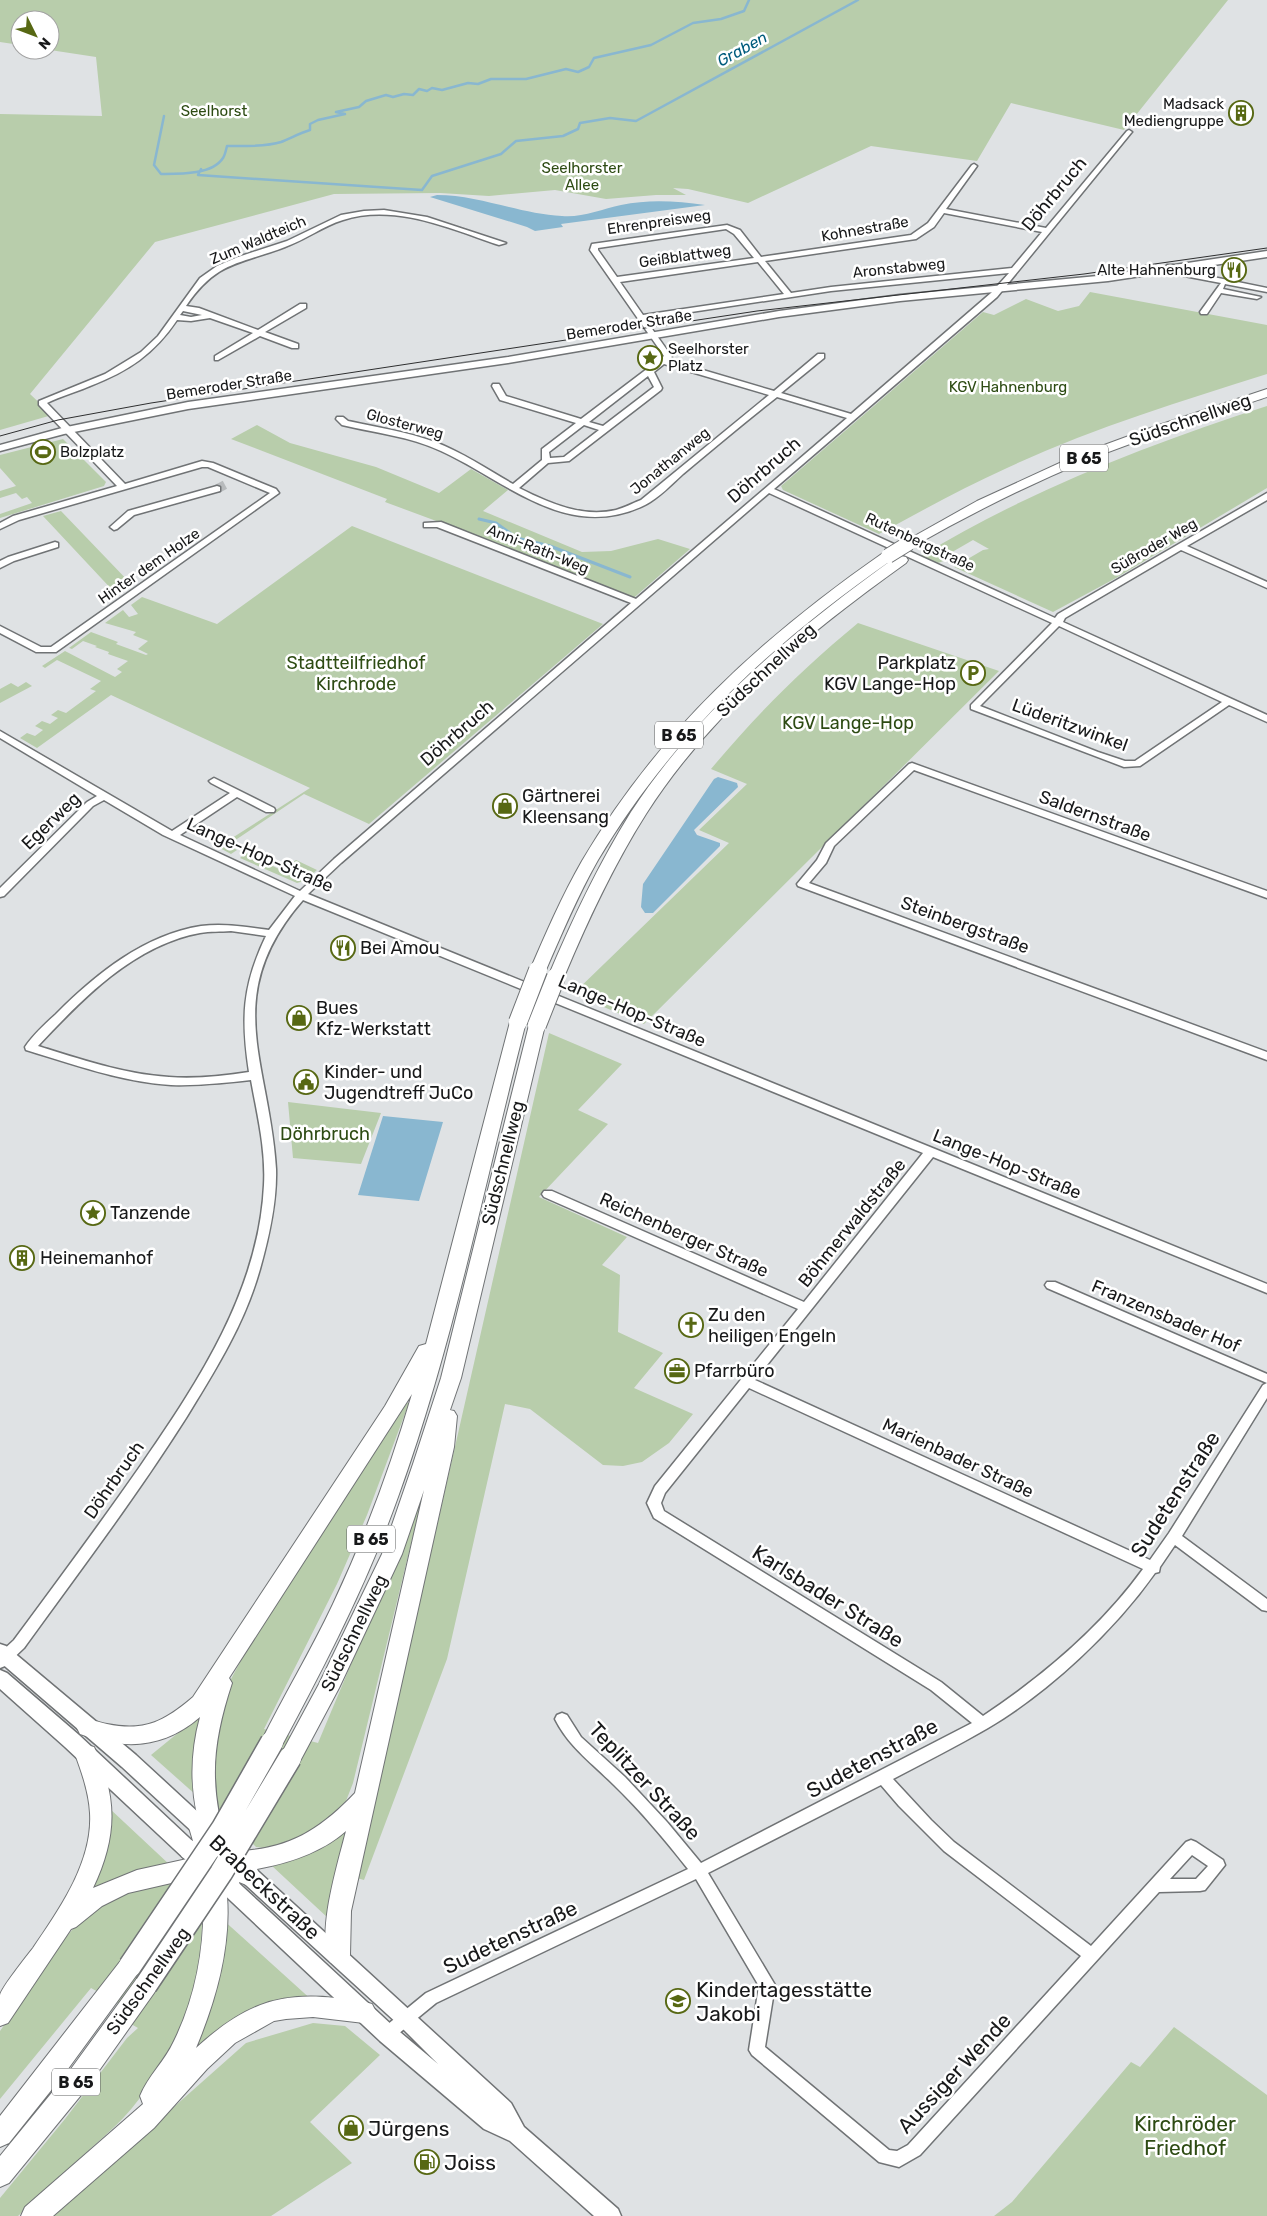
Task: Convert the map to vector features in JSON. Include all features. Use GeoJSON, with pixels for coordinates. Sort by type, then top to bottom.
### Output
{"type":"FeatureCollection","features":[{"type":"Feature","properties":{"kind":"highway","name":"Südschnellweg"},"geometry":{"type":"LineString","coordinates":[[0,2135],[56,2065],[130,1966],[223,1828],[306,1679],[363,1558],[401,1461],[441,1325],[518,1022],[561,916],[590,860],[632,796],[668,748],[760,653],[817,606],[978,506],[1057,469],[1116,445],[1267,393]]}},
{"type":"Feature","properties":{"kind":"highway","name":"Südschnellweg"},"geometry":{"type":"LineString","coordinates":[[916,545],[1065,475],[1124,451],[1267,402]]}},
{"type":"Feature","properties":{"kind":"highway","name":"Südschnellweg"},"geometry":{"type":"LineString","coordinates":[[0,2175],[77,2080],[195,1917],[243,1840],[290,1758],[332,1679],[392,1554],[451,1378],[537,1024],[582,916],[612,856],[646,804],[686,750],[733,698],[775,658],[894,558]]}},
{"type":"Feature","properties":{"kind":"highway"},"geometry":{"type":"LineString","coordinates":[[88,1728],[110,1736],[124,1738],[147,1735],[168,1728],[188,1715],[201,1703],[392,1411],[441,1325]]}},
{"type":"Feature","properties":{"kind":"highway"},"geometry":{"type":"LineString","coordinates":[[338,1955],[339,1911],[363,1798],[444,1447],[451,1378]]}},
{"type":"Feature","properties":{"kind":"highway"},"geometry":{"type":"LineString","coordinates":[[96,2161],[155,2094],[170,2073],[190,2032],[204,1993],[212,1961],[218,1864],[204,1788],[203,1760],[207,1728],[230,1659]]}},
{"type":"Feature","properties":{"kind":"highway"},"geometry":{"type":"LineString","coordinates":[[0,2015],[80,1890],[95,1857],[100,1834],[101,1813],[98,1787],[86,1754]]}},
{"type":"Feature","properties":{"kind":"highway"},"geometry":{"type":"LineString","coordinates":[[51,1938],[77,1911],[105,1892],[129,1881],[157,1874],[274,1854],[300,1847],[320,1838],[349,1814],[363,1798]]}},
{"type":"Feature","properties":{"kind":"highway"},"geometry":{"type":"LineString","coordinates":[[199,1824],[218,1864]]}},
{"type":"Feature","properties":{"kind":"highway"},"geometry":{"type":"LineString","coordinates":[[34,2216],[145,2120],[198,2061],[220,2041],[251,2021],[270,2011],[286,2008],[313,2006],[364,2012]]}},
{"type":"Feature","properties":{"kind":"main road","name":"Bemeroder Straße"},"geometry":{"type":"LineString","coordinates":[[0,448],[66,429],[184,406],[503,360],[827,307],[1002,287],[1106,278],[1267,254]]}},
{"type":"Feature","properties":{"kind":"main road","name":"Brabeckstraße"},"geometry":{"type":"LineString","coordinates":[[2,1657],[199,1824]]}},
{"type":"Feature","properties":{"kind":"main road","name":"Brabeckstraße"},"geometry":{"type":"LineString","coordinates":[[0,1678],[86,1754],[218,1864],[338,1955],[406,2018],[419,2033],[504,2110],[517,2134]]}},
{"type":"Feature","properties":{"kind":"main road","name":"Brabeckstraße"},"geometry":{"type":"LineString","coordinates":[[218,1864],[387,2034],[491,2122],[517,2134],[610,2216]]}},
{"type":"Feature","properties":{"kind":"street","name":"Döhrbruch"},"geometry":{"type":"LineString","coordinates":[[2,1657],[30,1629],[147,1466],[218,1355],[245,1297],[260,1249],[270,1174],[268,1140],[251,1044],[249,1014],[254,978],[272,934],[301,895],[373,830],[770,490],[1002,287],[1013,270],[1048,231],[1129,132]]}},
{"type":"Feature","properties":{"kind":"street","name":"Kohnestraße"},"geometry":{"type":"LineString","coordinates":[[759,259],[913,237],[931,225],[974,166]]}},
{"type":"Feature","properties":{"kind":"street"},"geometry":{"type":"LineString","coordinates":[[942,210],[1048,231]]}},
{"type":"Feature","properties":{"kind":"street","name":"Zum Waldteich"},"geometry":{"type":"LineString","coordinates":[[66,429],[42,404],[53,396],[100,379],[131,362],[154,345],[204,280],[217,270],[235,262],[293,242],[333,221],[359,214],[382,212],[402,214],[502,243]]}},
{"type":"Feature","properties":{"kind":"street","name":"Ehrenpreisweg"},"geometry":{"type":"LineString","coordinates":[[615,280],[594,250],[595,246],[727,227],[737,232],[759,259]]}},
{"type":"Feature","properties":{"kind":"street"},"geometry":{"type":"LineString","coordinates":[[759,259],[789,295]]}},
{"type":"Feature","properties":{"kind":"street","name":"Geißblattweg"},"geometry":{"type":"LineString","coordinates":[[615,280],[759,259]]}},
{"type":"Feature","properties":{"kind":"street"},"geometry":{"type":"LineString","coordinates":[[1170,267],[1182,273],[1267,290]]}},
{"type":"Feature","properties":{"kind":"street","name":"Aronstabweg"},"geometry":{"type":"LineString","coordinates":[[642,318],[789,295],[891,282],[1013,270]]}},
{"type":"Feature","properties":{"kind":"street"},"geometry":{"type":"LineString","coordinates":[[546,461],[545,451],[668,358],[615,280]]}},
{"type":"Feature","properties":{"kind":"street"},"geometry":{"type":"LineString","coordinates":[[1204,312],[1225,282]]}},
{"type":"Feature","properties":{"kind":"street"},"geometry":{"type":"LineString","coordinates":[[1219,290],[1257,298]]}},
{"type":"Feature","properties":{"kind":"street"},"geometry":{"type":"LineString","coordinates":[[218,358],[303,306]]}},
{"type":"Feature","properties":{"kind":"street"},"geometry":{"type":"LineString","coordinates":[[181,308],[211,316],[295,346]]}},
{"type":"Feature","properties":{"kind":"street"},"geometry":{"type":"LineString","coordinates":[[175,317],[191,319],[211,316]]}},
{"type":"Feature","properties":{"kind":"street","name":"Jonathanweg"},"geometry":{"type":"LineString","coordinates":[[513,489],[539,501],[581,514],[601,515],[628,511],[644,502],[821,356]]}},
{"type":"Feature","properties":{"kind":"street"},"geometry":{"type":"LineString","coordinates":[[664,362],[854,417]]}},
{"type":"Feature","properties":{"kind":"street"},"geometry":{"type":"LineString","coordinates":[[513,489],[546,461],[566,459],[658,388],[650,372]]}},
{"type":"Feature","properties":{"kind":"street"},"geometry":{"type":"LineString","coordinates":[[496,386],[503,398],[604,429]]}},
{"type":"Feature","properties":{"kind":"street","name":"Glosterweg"},"geometry":{"type":"LineString","coordinates":[[340,418],[345,423],[420,440],[444,448],[513,489]]}},
{"type":"Feature","properties":{"kind":"street"},"geometry":{"type":"LineString","coordinates":[[66,429],[123,487]]}},
{"type":"Feature","properties":{"kind":"street","name":"Hinter dem Holze"},"geometry":{"type":"LineString","coordinates":[[0,526],[16,518],[204,464],[240,477],[275,493],[54,649],[39,650],[0,630]]}},
{"type":"Feature","properties":{"kind":"street"},"geometry":{"type":"LineString","coordinates":[[228,484],[240,477]]}},
{"type":"Feature","properties":{"kind":"street"},"geometry":{"type":"LineString","coordinates":[[114,527],[131,514],[217,489]]}},
{"type":"Feature","properties":{"kind":"street","name":"Rutenbergstraße"},"geometry":{"type":"LineString","coordinates":[[770,490],[1267,719]]}},
{"type":"Feature","properties":{"kind":"street","name":"Süßroder Weg"},"geometry":{"type":"LineString","coordinates":[[1058,622],[1061,616],[1267,496]]}},
{"type":"Feature","properties":{"kind":"street","name":"Anni-Rath-Weg"},"geometry":{"type":"LineString","coordinates":[[427,525],[438,524],[638,603]]}},
{"type":"Feature","properties":{"kind":"street"},"geometry":{"type":"LineString","coordinates":[[0,565],[11,559],[55,545]]}},
{"type":"Feature","properties":{"kind":"street"},"geometry":{"type":"LineString","coordinates":[[1180,546],[1267,584]]}},
{"type":"Feature","properties":{"kind":"street","name":"Lüderitzwinkel"},"geometry":{"type":"LineString","coordinates":[[1058,622],[974,707],[1095,754],[1124,764],[1137,764],[1228,701]]}},
{"type":"Feature","properties":{"kind":"street","name":"Lange-Hop-Straße"},"geometry":{"type":"LineString","coordinates":[[0,734],[173,835],[301,895],[930,1153],[1266,1285]]}},
{"type":"Feature","properties":{"kind":"street","name":"Saldernstraße"},"geometry":{"type":"LineString","coordinates":[[912,766],[1267,895]]}},
{"type":"Feature","properties":{"kind":"street","name":"Steinbergstraße"},"geometry":{"type":"LineString","coordinates":[[912,766],[830,845],[822,861],[802,884],[1267,1056]]}},
{"type":"Feature","properties":{"kind":"street"},"geometry":{"type":"LineString","coordinates":[[214,781],[270,810]]}},
{"type":"Feature","properties":{"kind":"street"},"geometry":{"type":"LineString","coordinates":[[173,835],[237,793]]}},
{"type":"Feature","properties":{"kind":"street","name":"Egerweg"},"geometry":{"type":"LineString","coordinates":[[0,894],[90,804],[104,796]]}},
{"type":"Feature","properties":{"kind":"street"},"geometry":{"type":"LineString","coordinates":[[257,1076],[198,1082],[159,1080],[121,1074],[30,1047],[81,995],[113,970],[148,948],[186,933],[230,928],[272,934]]}},
{"type":"Feature","properties":{"kind":"street","name":"Böhmerwaldstraße"},"geometry":{"type":"LineString","coordinates":[[654,1503],[660,1490],[930,1153]]}},
{"type":"Feature","properties":{"kind":"street","name":"Reichenberger Straße"},"geometry":{"type":"LineString","coordinates":[[548,1194],[806,1308]]}},
{"type":"Feature","properties":{"kind":"street","name":"Franzensbader Hof"},"geometry":{"type":"LineString","coordinates":[[1050,1286],[1267,1379]]}},
{"type":"Feature","properties":{"kind":"street","name":"Marienbader Straße"},"geometry":{"type":"LineString","coordinates":[[747,1382],[1154,1568]]}},
{"type":"Feature","properties":{"kind":"street","name":"Sudetenstraße"},"geometry":{"type":"LineString","coordinates":[[387,2034],[431,1998],[699,1871],[883,1778],[983,1724],[1013,1704],[1059,1668],[1129,1599],[1154,1568],[1267,1388]]}},
{"type":"Feature","properties":{"kind":"street","name":"Karlsbader Straße"},"geometry":{"type":"LineString","coordinates":[[654,1503],[659,1514],[936,1686],[983,1724]]}},
{"type":"Feature","properties":{"kind":"street"},"geometry":{"type":"LineString","coordinates":[[1174,1537],[1267,1606]]}},
{"type":"Feature","properties":{"kind":"street","name":"Teplitzer Straße"},"geometry":{"type":"LineString","coordinates":[[562,1719],[576,1741],[620,1781],[662,1826],[699,1871]]}},
{"type":"Feature","properties":{"kind":"street"},"geometry":{"type":"LineString","coordinates":[[883,1778],[944,1844],[1076,1942],[1091,1956]]}},
{"type":"Feature","properties":{"kind":"street","name":"Aussiger Wende"},"geometry":{"type":"LineString","coordinates":[[699,1871],[766,1985],[757,2050],[885,2157],[900,2159],[914,2150],[1155,1886]]}},
{"type":"Feature","properties":{"kind":"green space","name":"Seelhorst"},"geometry":{"type":"Polygon","coordinates":[[[0,0],[1228,0],[1124,130],[1011,103],[977,161],[871,146],[748,203],[688,189],[673,188],[686,195],[606,199],[555,190],[489,196],[440,193],[334,194],[155,242],[30,394],[52,415],[0,430],[0,114],[102,116],[96,57],[60,52],[60,10],[10,10],[10,44],[0,42],[0,0]]]}},
{"type":"Feature","properties":{"kind":"green space","name":"KGV Hahnenburg"},"geometry":{"type":"Polygon","coordinates":[[[1090,292],[1267,325],[1267,374],[1135,417],[1038,454],[958,492],[879,534],[783,490],[781,486],[983,312],[994,315],[1026,299],[1058,311],[1079,306],[1090,292]]]}},
{"type":"Feature","properties":{"kind":"green space"},"geometry":{"type":"Polygon","coordinates":[[[1267,406],[1267,488],[1116,578],[1053,612],[954,567],[983,550],[989,549],[973,540],[947,555],[949,559],[938,563],[921,556],[1004,510],[1090,471],[1134,453],[1267,406]]]}},
{"type":"Feature","properties":{"kind":"green space"},"geometry":{"type":"Polygon","coordinates":[[[257,425],[290,443],[376,467],[439,493],[471,469],[508,490],[483,511],[582,552],[611,551],[658,539],[690,549],[629,602],[441,529],[447,525],[385,502],[387,499],[231,439],[257,425]]]}},
{"type":"Feature","properties":{"kind":"green space"},"geometry":{"type":"Polygon","coordinates":[[[63,439],[106,482],[104,486],[0,518],[0,514],[32,503],[27,497],[22,499],[16,493],[0,498],[0,491],[16,486],[0,468],[0,455],[63,439]]]}},
{"type":"Feature","properties":{"kind":"green space"},"geometry":{"type":"Polygon","coordinates":[[[61,511],[131,584],[116,594],[43,516],[61,511]]]}},
{"type":"Feature","properties":{"kind":"green space","name":"Stadtteilfriedhof Kirchrode"},"geometry":{"type":"Polygon","coordinates":[[[352,526],[603,624],[369,824],[304,794],[228,845],[237,850],[231,854],[218,847],[310,788],[111,695],[37,748],[20,738],[27,733],[35,736],[43,730],[35,726],[42,721],[50,724],[58,718],[51,715],[58,710],[66,713],[96,691],[90,689],[101,681],[57,660],[45,668],[42,666],[65,651],[115,677],[122,672],[117,669],[128,661],[108,654],[109,652],[95,647],[97,646],[83,641],[72,649],[69,648],[91,632],[118,642],[116,644],[146,655],[148,654],[138,649],[148,641],[133,635],[136,632],[105,623],[123,610],[129,617],[138,614],[131,605],[142,597],[217,624],[352,526]]]}},
{"type":"Feature","properties":{"kind":"green space","name":"KGV Lange-Hop"},"geometry":{"type":"Polygon","coordinates":[[[858,623],[999,671],[644,1024],[573,994],[729,843],[699,830],[747,784],[711,769],[781,693],[818,657],[858,623]]]}},
{"type":"Feature","properties":{"kind":"green space"},"geometry":{"type":"Polygon","coordinates":[[[26,682],[32,686],[0,703],[0,689],[11,683],[18,687],[26,682]]]}},
{"type":"Feature","properties":{"kind":"green space"},"geometry":{"type":"Polygon","coordinates":[[[246,853],[281,870],[296,860],[317,870],[304,881],[297,883],[240,858],[246,853]]]}},
{"type":"Feature","properties":{"kind":"green space"},"geometry":{"type":"Polygon","coordinates":[[[549,1033],[622,1064],[578,1110],[608,1124],[539,1197],[627,1237],[602,1265],[620,1275],[618,1332],[663,1353],[634,1388],[693,1414],[669,1443],[642,1462],[623,1466],[603,1465],[530,1409],[505,1404],[447,1659],[364,1880],[357,1878],[549,1033]]]}},
{"type":"Feature","properties":{"kind":"green space","name":"Döhrbruch"},"geometry":{"type":"Polygon","coordinates":[[[288,1102],[381,1113],[361,1164],[293,1158],[288,1102]]]}},
{"type":"Feature","properties":{"kind":"green space"},"geometry":{"type":"Polygon","coordinates":[[[407,1403],[409,1403],[367,1515],[337,1584],[264,1729],[318,1743],[424,1490],[353,1783],[346,1801],[330,1818],[306,1835],[286,1844],[267,1848],[256,1847],[217,1808],[213,1775],[222,1701],[231,1679],[252,1640],[407,1403]]]}},
{"type":"Feature","properties":{"kind":"green space"},"geometry":{"type":"Polygon","coordinates":[[[200,1715],[195,1755],[196,1795],[151,1755],[200,1715]]]}},
{"type":"Feature","properties":{"kind":"green space"},"geometry":{"type":"Polygon","coordinates":[[[109,1808],[171,1866],[84,1898],[109,1808]]]}},
{"type":"Feature","properties":{"kind":"green space"},"geometry":{"type":"Polygon","coordinates":[[[350,1824],[328,1918],[271,1865],[350,1824]]]}},
{"type":"Feature","properties":{"kind":"green space"},"geometry":{"type":"Polygon","coordinates":[[[177,1881],[202,1908],[202,1936],[194,1990],[186,2015],[164,2063],[149,2086],[122,2120],[18,2216],[0,2216],[0,2198],[65,2119],[127,2038],[138,2028],[112,2013],[118,2003],[91,1988],[0,2099],[0,2031],[61,1943],[91,1911],[119,1894],[177,1881]]]}},
{"type":"Feature","properties":{"kind":"green space"},"geometry":{"type":"Polygon","coordinates":[[[221,1918],[314,2002],[290,2004],[189,2062],[221,1918]]]}},
{"type":"Feature","properties":{"kind":"green space"},"geometry":{"type":"Polygon","coordinates":[[[313,2023],[345,2026],[380,2055],[310,2122],[352,2163],[271,2216],[51,2216],[246,2043],[313,2023]]]}},
{"type":"Feature","properties":{"kind":"green space","name":"Kirchröder Friedhof"},"geometry":{"type":"Polygon","coordinates":[[[1174,2027],[1267,2095],[1267,2216],[994,2216],[1012,2202],[1131,2062],[1140,2067],[1174,2027]]]}},
{"type":"Feature","properties":{"kind":"water"},"geometry":{"type":"Polygon","coordinates":[[[437,195],[468,198],[546,215],[562,216],[584,214],[621,205],[652,201],[705,205],[561,224],[563,227],[535,231],[430,197],[437,195]]]}},
{"type":"Feature","properties":{"kind":"water"},"geometry":{"type":"Polygon","coordinates":[[[718,777],[737,783],[738,787],[694,830],[697,835],[720,843],[720,846],[653,913],[645,913],[641,907],[643,884],[714,779],[718,777]]]}},
{"type":"Feature","properties":{"kind":"water"},"geometry":{"type":"Polygon","coordinates":[[[383,1116],[443,1122],[419,1201],[358,1195],[383,1116]]]}},
{"type":"Feature","properties":{"kind":"waterway"},"geometry":{"type":"LineString","coordinates":[[200,171],[218,164],[224,157],[227,146],[275,144],[310,130],[310,124],[318,120],[345,114],[336,112],[359,107],[366,101],[386,95],[393,97],[404,94],[413,95],[419,89],[427,91],[432,88],[442,90],[468,83],[478,84],[491,79],[526,79],[566,69],[578,72],[589,67],[594,58],[651,45],[693,23],[721,19],[744,11],[749,0]]}},
{"type":"Feature","properties":{"kind":"waterway","name":"Graben"},"geometry":{"type":"LineString","coordinates":[[200,171],[198,175],[422,190],[432,176],[501,154],[516,141],[563,136],[578,129],[580,123],[610,118],[636,121],[858,0]]}},
{"type":"Feature","properties":{"kind":"waterway"},"geometry":{"type":"LineString","coordinates":[[164,116],[154,165],[161,174],[200,171]]}},
{"type":"Feature","properties":{"kind":"waterway"},"geometry":{"type":"LineString","coordinates":[[479,519],[496,523],[517,538],[550,546],[630,577]]}},
{"type":"Feature","properties":{"kind":"tunnel"},"geometry":{"type":"LineString","coordinates":[[217,489],[228,483]]}},
{"type":"Feature","properties":{"kind":"tram line"},"geometry":{"type":"LineString","coordinates":[[0,436],[58,420],[151,403],[757,311],[1084,274],[1267,248]]}},
{"type":"Feature","properties":{"kind":"place","name":"Madsack Mediengruppe"},"geometry":{"type":"Point","coordinates":[1241,113]}},
{"type":"Feature","properties":{"kind":"place","name":"Alte Hahnenburg"},"geometry":{"type":"Point","coordinates":[1234,270]}},
{"type":"Feature","properties":{"kind":"place","name":"Seelhorster Platz"},"geometry":{"type":"Point","coordinates":[650,358]}},
{"type":"Feature","properties":{"kind":"place","name":"Bolzplatz"},"geometry":{"type":"Point","coordinates":[43,452]}},
{"type":"Feature","properties":{"kind":"place","name":"Parkplatz KGV Lange-Hop"},"geometry":{"type":"Point","coordinates":[973,673]}},
{"type":"Feature","properties":{"kind":"place","name":"Gärtnerei Kleensang"},"geometry":{"type":"Point","coordinates":[505,806]}},
{"type":"Feature","properties":{"kind":"place","name":"Bei Amou"},"geometry":{"type":"Point","coordinates":[343,948]}},
{"type":"Feature","properties":{"kind":"place","name":"Bues Kfz-Werkstatt"},"geometry":{"type":"Point","coordinates":[299,1018]}},
{"type":"Feature","properties":{"kind":"place","name":"Kinder- und Jugendtreff JuCo"},"geometry":{"type":"Point","coordinates":[306,1082]}},
{"type":"Feature","properties":{"kind":"place","name":"Tanzende"},"geometry":{"type":"Point","coordinates":[93,1213]}},
{"type":"Feature","properties":{"kind":"place","name":"Heinemanhof"},"geometry":{"type":"Point","coordinates":[22,1258]}},
{"type":"Feature","properties":{"kind":"place","name":"Zu den heiligen Engeln"},"geometry":{"type":"Point","coordinates":[691,1325]}},
{"type":"Feature","properties":{"kind":"place","name":"Pfarrbüro"},"geometry":{"type":"Point","coordinates":[677,1371]}},
{"type":"Feature","properties":{"kind":"place","name":"Kindertagesstätte Jakobi"},"geometry":{"type":"Point","coordinates":[678,2001]}},
{"type":"Feature","properties":{"kind":"place","name":"Jürgens"},"geometry":{"type":"Point","coordinates":[351,2128]}},
{"type":"Feature","properties":{"kind":"place","name":"Joiss"},"geometry":{"type":"Point","coordinates":[427,2162]}},
{"type":"Feature","properties":{"kind":"park label","name":"Seelhorster Allee"},"geometry":{"type":"Point","coordinates":[582,176]}}]}
